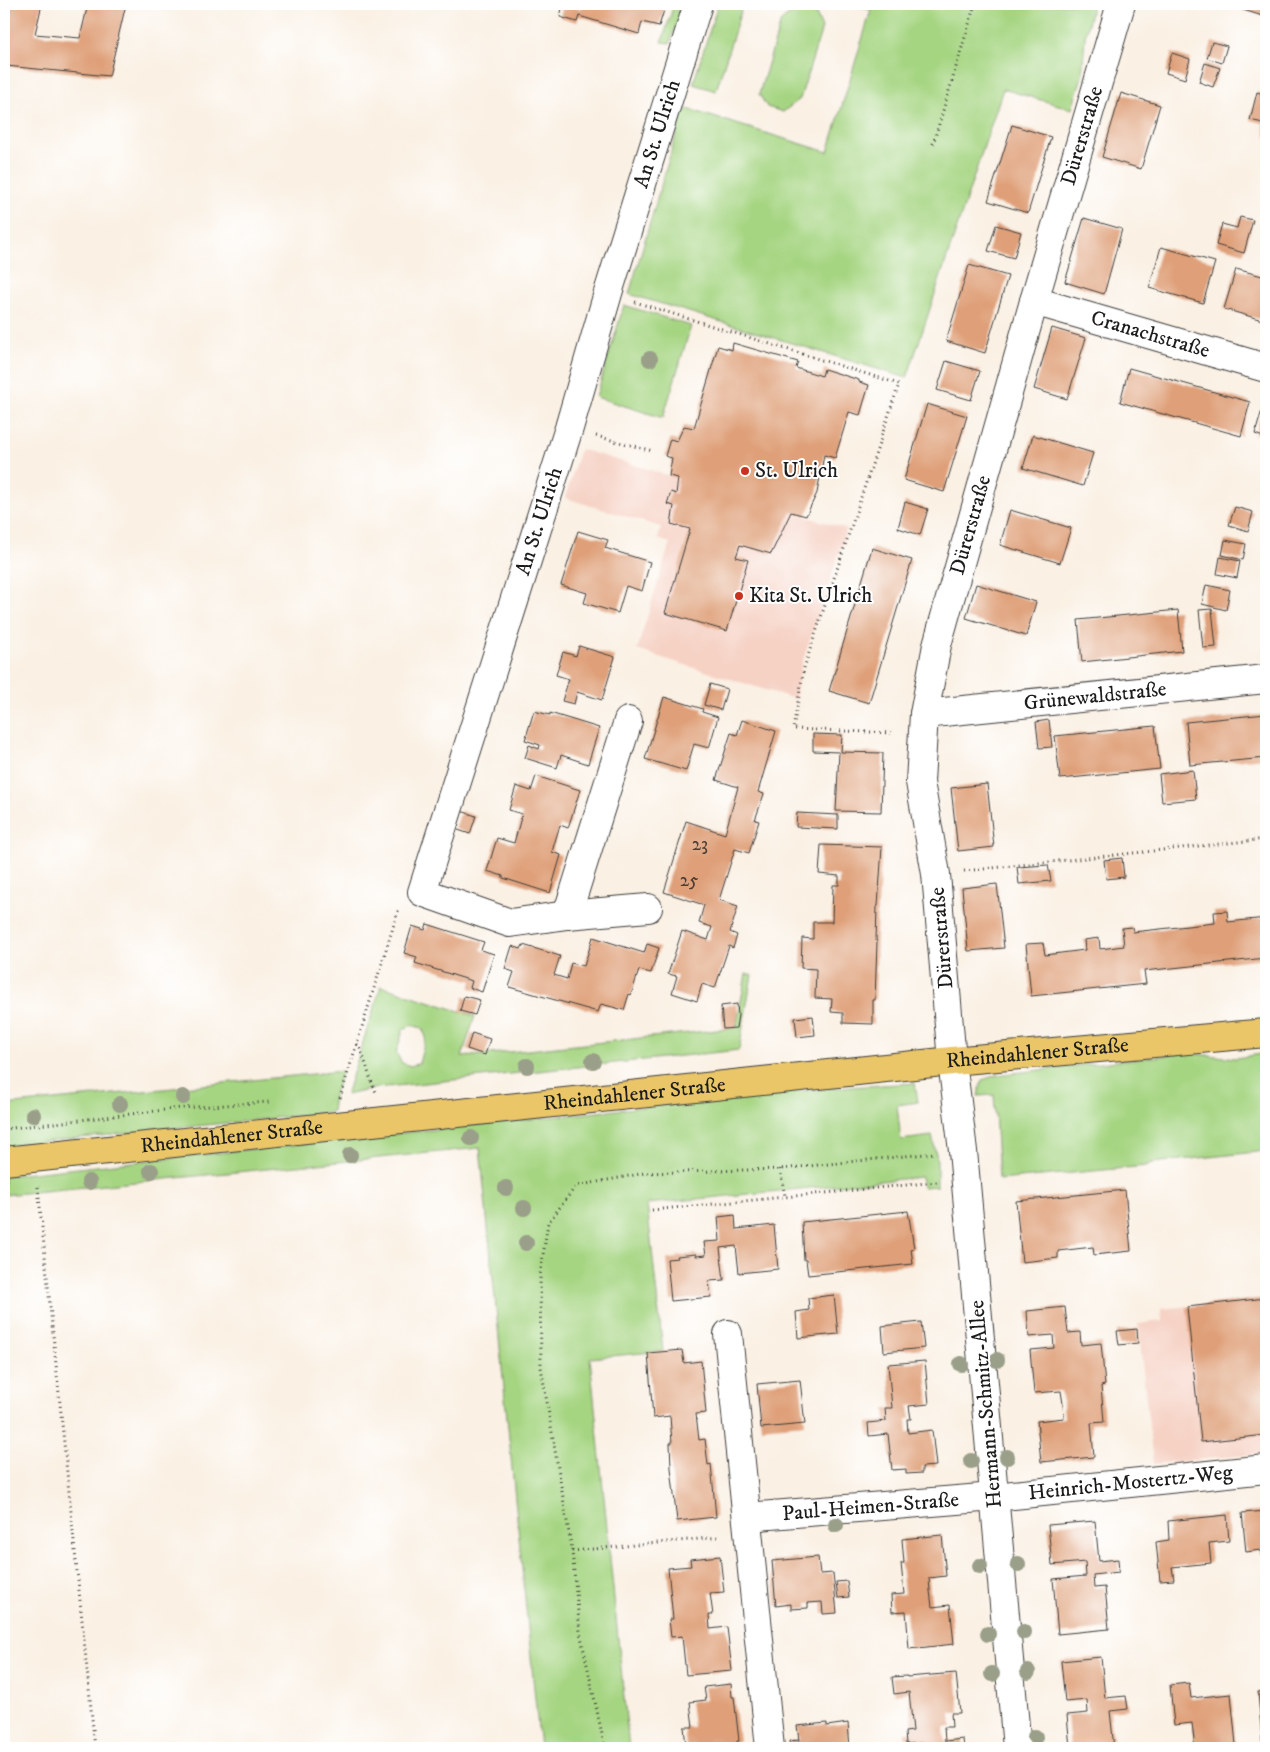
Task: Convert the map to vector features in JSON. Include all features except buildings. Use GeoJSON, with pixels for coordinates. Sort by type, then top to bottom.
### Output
{"type":"FeatureCollection","features":[{"type":"Feature","properties":{"kind":"main road","name":"Rheindahlener Straße"},"geometry":{"type":"LineString","coordinates":[[4,1161],[952,1061],[1266,1033]]}},
{"type":"Feature","properties":{"kind":"street","name":"An St. Ulrich"},"geometry":{"type":"LineString","coordinates":[[422,892],[569,428],[608,293],[698,4]]}},
{"type":"Feature","properties":{"kind":"street","name":"Dürerstraße"},"geometry":{"type":"LineString","coordinates":[[952,1061],[936,874],[920,782],[924,714],[937,645],[1034,301],[1122,4]]}},
{"type":"Feature","properties":{"kind":"street","name":"Cranachstraße"},"geometry":{"type":"LineString","coordinates":[[1034,301],[1266,368]]}},
{"type":"Feature","properties":{"kind":"street","name":"Grünewaldstraße"},"geometry":{"type":"LineString","coordinates":[[924,714],[1266,679]]}},
{"type":"Feature","properties":{"kind":"street"},"geometry":{"type":"LineString","coordinates":[[566,915],[628,721]]}},
{"type":"Feature","properties":{"kind":"street"},"geometry":{"type":"LineString","coordinates":[[422,892],[510,923],[566,915],[648,908]]}},
{"type":"Feature","properties":{"kind":"street","name":"Hermann-Schmitz-Allee"},"geometry":{"type":"LineString","coordinates":[[952,1061],[963,1151],[1017,1748]]}},
{"type":"Feature","properties":{"kind":"street"},"geometry":{"type":"LineString","coordinates":[[728,1334],[770,1748]]}},
{"type":"Feature","properties":{"kind":"street","name":"Heinrich-Mostertz-Weg"},"geometry":{"type":"LineString","coordinates":[[994,1497],[1266,1469]]}},
{"type":"Feature","properties":{"kind":"street","name":"Paul-Heimen-Straße"},"geometry":{"type":"LineString","coordinates":[[748,1526],[994,1497]]}},
{"type":"Feature","properties":{"kind":"path"},"geometry":{"type":"LineString","coordinates":[[933,144],[975,4]]}},
{"type":"Feature","properties":{"kind":"path"},"geometry":{"type":"LineString","coordinates":[[608,293],[899,384],[804,668],[793,729],[906,734],[924,714]]}},
{"type":"Feature","properties":{"kind":"path"},"geometry":{"type":"LineString","coordinates":[[569,428],[653,451]]}},
{"type":"Feature","properties":{"kind":"path"},"geometry":{"type":"LineString","coordinates":[[936,874],[1266,839]]}},
{"type":"Feature","properties":{"kind":"path"},"geometry":{"type":"LineString","coordinates":[[329,1128],[400,906],[422,892]]}},
{"type":"Feature","properties":{"kind":"path"},"geometry":{"type":"LineString","coordinates":[[356,1044],[363,1054],[371,1083],[380,1098]]}},
{"type":"Feature","properties":{"kind":"path"},"geometry":{"type":"LineString","coordinates":[[606,1748],[580,1632],[572,1551],[541,1366],[540,1274],[548,1223],[576,1186],[645,1173],[780,1169],[963,1151]]}},
{"type":"Feature","properties":{"kind":"path"},"geometry":{"type":"LineString","coordinates":[[35,1157],[95,1748]]}},
{"type":"Feature","properties":{"kind":"path"},"geometry":{"type":"LineString","coordinates":[[780,1169],[785,1196]]}},
{"type":"Feature","properties":{"kind":"path"},"geometry":{"type":"LineString","coordinates":[[652,1210],[965,1180]]}},
{"type":"Feature","properties":{"kind":"path"},"geometry":{"type":"LineString","coordinates":[[572,1551],[748,1526]]}},
{"type":"Feature","properties":{"kind":"shaded area","name":"Kita St. Ulrich"},"geometry":{"type":"Polygon","coordinates":[[[580,449],[847,529],[801,666],[795,699],[637,650],[670,543],[658,539],[661,527],[565,498],[580,449]]]}},
{"type":"Feature","properties":{"kind":"shaded area"},"geometry":{"type":"Polygon","coordinates":[[[1266,1298],[1266,1453],[1153,1464],[1138,1324],[1162,1321],[1161,1309],[1266,1298]]]}},
{"type":"Feature","properties":{"kind":"green space"},"geometry":{"type":"Polygon","coordinates":[[[674,4],[683,4],[670,43],[662,42],[674,4]]]}},
{"type":"Feature","properties":{"kind":"green space"},"geometry":{"type":"Polygon","coordinates":[[[718,4],[743,4],[716,91],[693,84],[718,4]]]}},
{"type":"Feature","properties":{"kind":"green space"},"geometry":{"type":"Polygon","coordinates":[[[852,4],[1093,4],[1085,37],[1082,76],[1072,109],[1003,89],[907,378],[629,294],[684,108],[828,152],[871,10],[852,4]]]}},
{"type":"Feature","properties":{"kind":"green space"},"geometry":{"type":"Polygon","coordinates":[[[796,9],[816,14],[822,28],[800,99],[783,112],[767,107],[759,94],[781,21],[796,9]]]}},
{"type":"Feature","properties":{"kind":"green space"},"geometry":{"type":"Polygon","coordinates":[[[624,305],[691,326],[663,418],[596,397],[624,305]]]}},
{"type":"Feature","properties":{"kind":"green space"},"geometry":{"type":"Polygon","coordinates":[[[746,974],[752,975],[739,1050],[377,1088],[346,1095],[381,986],[475,1016],[462,1057],[736,1028],[746,974]],[[411,1025],[403,1030],[396,1053],[402,1063],[411,1066],[419,1063],[426,1037],[422,1028],[411,1025]]]}},
{"type":"Feature","properties":{"kind":"green space"},"geometry":{"type":"Polygon","coordinates":[[[1186,1053],[1236,1058],[1261,1054],[1262,1066],[1266,1066],[1266,1151],[1152,1163],[1146,1166],[999,1180],[994,1095],[978,1096],[982,1080],[997,1075],[1186,1053]]]}},
{"type":"Feature","properties":{"kind":"green space"},"geometry":{"type":"Polygon","coordinates":[[[342,1071],[334,1094],[332,1112],[4,1146],[4,1105],[342,1071]]]}},
{"type":"Feature","properties":{"kind":"green space"},"geometry":{"type":"Polygon","coordinates":[[[915,1083],[918,1102],[897,1105],[901,1140],[932,1136],[937,1158],[937,1186],[923,1187],[921,1177],[647,1204],[663,1351],[590,1358],[629,1748],[540,1748],[480,1148],[4,1195],[4,1176],[690,1102],[833,1088],[915,1083]]]}},
{"type":"Feature","properties":{"kind":"place","name":"St. Ulrich"},"geometry":{"type":"Point","coordinates":[745,471]}},
{"type":"Feature","properties":{"kind":"place","name":"Kita St. Ulrich"},"geometry":{"type":"Point","coordinates":[739,596]}}]}
